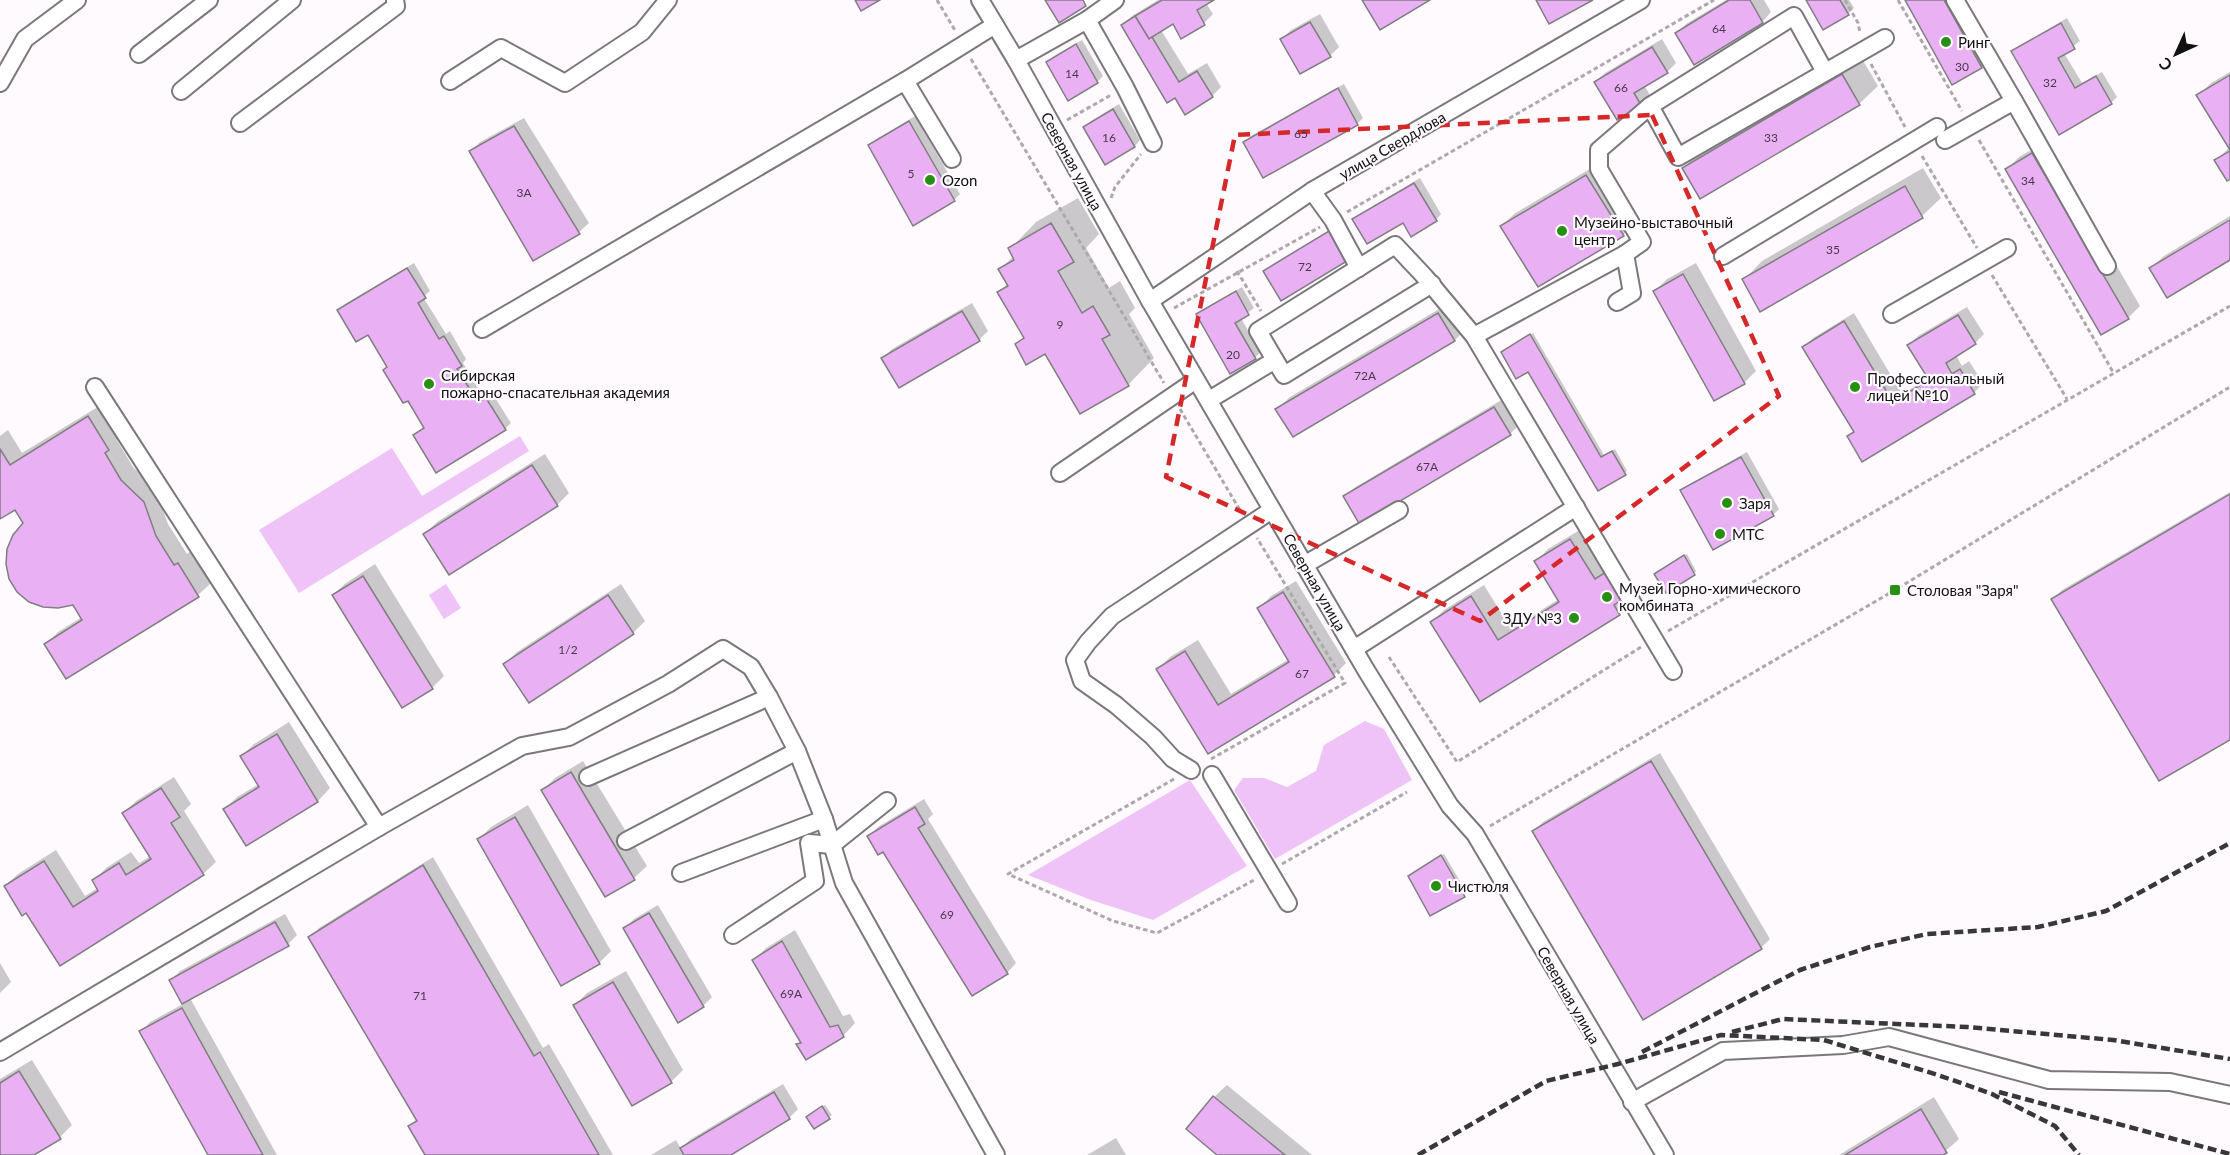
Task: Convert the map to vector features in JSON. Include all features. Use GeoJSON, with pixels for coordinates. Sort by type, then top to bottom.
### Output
{"type":"FeatureCollection","features":[{"type":"Feature","properties":{"kind":"street"},"geometry":{"type":"LineString","coordinates":[[0,83],[25,39],[77,0]]}},
{"type":"Feature","properties":{"kind":"street"},"geometry":{"type":"LineString","coordinates":[[140,54],[209,0]]}},
{"type":"Feature","properties":{"kind":"street"},"geometry":{"type":"LineString","coordinates":[[181,91],[292,0]]}},
{"type":"Feature","properties":{"kind":"street"},"geometry":{"type":"LineString","coordinates":[[240,123],[396,6],[395,0]]}},
{"type":"Feature","properties":{"kind":"street"},"geometry":{"type":"LineString","coordinates":[[450,81],[501,48],[565,82],[642,32],[668,0]]}},
{"type":"Feature","properties":{"kind":"street","name":"Северная улица"},"geometry":{"type":"LineString","coordinates":[[980,0],[1157,297],[1196,380],[1304,565],[1450,806],[1475,834],[1665,1155]]}},
{"type":"Feature","properties":{"kind":"street"},"geometry":{"type":"LineString","coordinates":[[1016,60],[1087,20],[1115,0]]}},
{"type":"Feature","properties":{"kind":"street","name":"улица Свердлова"},"geometry":{"type":"LineString","coordinates":[[1157,297],[1312,191],[1639,0]]}},
{"type":"Feature","properties":{"kind":"street"},"geometry":{"type":"LineString","coordinates":[[1955,0],[2107,266]]}},
{"type":"Feature","properties":{"kind":"street"},"geometry":{"type":"LineString","coordinates":[[1474,336],[1625,254],[1642,242],[1599,169],[1599,150],[1650,106],[1794,16],[1826,72]]}},
{"type":"Feature","properties":{"kind":"street"},"geometry":{"type":"LineString","coordinates":[[1087,20],[1125,87],[1153,143]]}},
{"type":"Feature","properties":{"kind":"street"},"geometry":{"type":"LineString","coordinates":[[482,329],[905,81],[995,25]]}},
{"type":"Feature","properties":{"kind":"street"},"geometry":{"type":"LineString","coordinates":[[1650,106],[1678,157],[1885,38]]}},
{"type":"Feature","properties":{"kind":"street"},"geometry":{"type":"LineString","coordinates":[[905,81],[952,159]]}},
{"type":"Feature","properties":{"kind":"street"},"geometry":{"type":"LineString","coordinates":[[1723,256],[1914,141],[1971,126],[2014,101]]}},
{"type":"Feature","properties":{"kind":"street"},"geometry":{"type":"LineString","coordinates":[[1312,191],[1333,220],[1359,268]]}},
{"type":"Feature","properties":{"kind":"street"},"geometry":{"type":"LineString","coordinates":[[1432,284],[1284,375],[1258,331],[1395,245],[1432,284],[1474,336],[1673,670]]}},
{"type":"Feature","properties":{"kind":"street"},"geometry":{"type":"LineString","coordinates":[[1892,314],[2007,248]]}},
{"type":"Feature","properties":{"kind":"street"},"geometry":{"type":"LineString","coordinates":[[1617,302],[1632,293],[1625,254]]}},
{"type":"Feature","properties":{"kind":"street"},"geometry":{"type":"LineString","coordinates":[[1209,400],[1275,360]]}},
{"type":"Feature","properties":{"kind":"street"},"geometry":{"type":"LineString","coordinates":[[1060,473],[1196,380]]}},
{"type":"Feature","properties":{"kind":"street"},"geometry":{"type":"LineString","coordinates":[[95,387],[380,827]]}},
{"type":"Feature","properties":{"kind":"street"},"geometry":{"type":"LineString","coordinates":[[1354,649],[1576,507]]}},
{"type":"Feature","properties":{"kind":"street"},"geometry":{"type":"LineString","coordinates":[[1191,770],[1173,759],[1153,736],[1116,705],[1082,681],[1075,660],[1112,616],[1272,510]]}},
{"type":"Feature","properties":{"kind":"street"},"geometry":{"type":"LineString","coordinates":[[1304,565],[1399,510]]}},
{"type":"Feature","properties":{"kind":"street"},"geometry":{"type":"LineString","coordinates":[[0,1052],[380,827],[522,746],[569,737],[668,684],[723,649],[751,667],[769,697],[797,751],[824,819],[844,883],[996,1155]]}},
{"type":"Feature","properties":{"kind":"street"},"geometry":{"type":"LineString","coordinates":[[588,777],[769,697]]}},
{"type":"Feature","properties":{"kind":"street"},"geometry":{"type":"LineString","coordinates":[[626,841],[797,751]]}},
{"type":"Feature","properties":{"kind":"street"},"geometry":{"type":"LineString","coordinates":[[1212,775],[1288,903]]}},
{"type":"Feature","properties":{"kind":"street"},"geometry":{"type":"LineString","coordinates":[[733,935],[814,880],[809,843],[832,845],[887,801]]}},
{"type":"Feature","properties":{"kind":"street"},"geometry":{"type":"LineString","coordinates":[[681,873],[824,819]]}},
{"type":"Feature","properties":{"kind":"street"},"geometry":{"type":"LineString","coordinates":[[1632,1102],[1723,1051],[1843,1046],[1889,1037],[2049,1080],[2170,1082],[2230,1095]]}},
{"type":"Feature","properties":{"kind":"path"},"geometry":{"type":"LineString","coordinates":[[937,0],[1167,388]]}},
{"type":"Feature","properties":{"kind":"path"},"geometry":{"type":"LineString","coordinates":[[1157,297],[1173,309],[1237,271],[1333,220],[1714,0]]}},
{"type":"Feature","properties":{"kind":"path"},"geometry":{"type":"LineString","coordinates":[[1845,0],[1858,23],[1863,50],[1984,261],[2067,399]]}},
{"type":"Feature","properties":{"kind":"path"},"geometry":{"type":"LineString","coordinates":[[1898,0],[2113,372]]}},
{"type":"Feature","properties":{"kind":"path"},"geometry":{"type":"LineString","coordinates":[[1065,121],[1125,87]]}},
{"type":"Feature","properties":{"kind":"path"},"geometry":{"type":"LineString","coordinates":[[1105,190],[1110,200],[1115,187],[1126,172],[1153,143]]}},
{"type":"Feature","properties":{"kind":"path"},"geometry":{"type":"LineString","coordinates":[[1237,271],[1264,317]]}},
{"type":"Feature","properties":{"kind":"path"},"geometry":{"type":"LineString","coordinates":[[1389,657],[1457,762],[1654,639],[2230,306]]}},
{"type":"Feature","properties":{"kind":"path"},"geometry":{"type":"LineString","coordinates":[[1475,834],[1895,590],[2230,387]]}},
{"type":"Feature","properties":{"kind":"path"},"geometry":{"type":"LineString","coordinates":[[1345,683],[1008,874],[1113,921],[1157,933],[1407,792]]}},
{"type":"Feature","properties":{"kind":"highlighted area"},"geometry":{"type":"Polygon","coordinates":[[[1652,115],[1779,396],[1480,621],[1166,477],[1235,135],[1652,115]]]}},
{"type":"Feature","properties":{"kind":"shaded area"},"geometry":{"type":"Polygon","coordinates":[[[520,436],[529,451],[299,593],[259,530],[392,448],[422,496],[520,436]]]}},
{"type":"Feature","properties":{"kind":"shaded area"},"geometry":{"type":"Polygon","coordinates":[[[446,584],[461,608],[444,619],[429,595],[446,584]]]}},
{"type":"Feature","properties":{"kind":"shaded area"},"geometry":{"type":"Polygon","coordinates":[[[1365,721],[1384,729],[1412,780],[1275,859],[1234,790],[1243,778],[1264,778],[1287,787],[1316,771],[1324,745],[1365,721]]]}},
{"type":"Feature","properties":{"kind":"shaded area"},"geometry":{"type":"Polygon","coordinates":[[[1190,780],[1247,866],[1153,920],[1091,900],[1028,875],[1190,780]]]}},
{"type":"Feature","properties":{"kind":"building"},"geometry":{"type":"Polygon","coordinates":[[[855,0],[880,0],[861,11],[855,0]]]}},
{"type":"Feature","properties":{"kind":"building"},"geometry":{"type":"Polygon","coordinates":[[[1045,0],[1083,0],[1086,6],[1059,23],[1045,0]]]}},
{"type":"Feature","properties":{"kind":"building"},"geometry":{"type":"Polygon","coordinates":[[[1162,0],[1214,0],[1197,10],[1205,25],[1181,39],[1173,24],[1149,39],[1135,16],[1162,0]]]}},
{"type":"Feature","properties":{"kind":"building"},"geometry":{"type":"Polygon","coordinates":[[[1362,0],[1430,0],[1380,30],[1362,0]]]}},
{"type":"Feature","properties":{"kind":"building"},"geometry":{"type":"Polygon","coordinates":[[[1536,0],[1593,0],[1549,24],[1536,0]]]}},
{"type":"Feature","properties":{"kind":"building"},"geometry":{"type":"Polygon","coordinates":[[[1729,0],[1750,0],[1763,23],[1694,65],[1675,33],[1729,0]]]}},
{"type":"Feature","properties":{"kind":"building"},"geometry":{"type":"Polygon","coordinates":[[[1806,0],[1840,0],[1849,15],[1823,30],[1806,0]]]}},
{"type":"Feature","properties":{"kind":"building"},"geometry":{"type":"Polygon","coordinates":[[[1905,0],[1944,0],[1982,68],[1952,85],[1905,0]]]}},
{"type":"Feature","properties":{"kind":"building"},"geometry":{"type":"Polygon","coordinates":[[[1135,16],[1149,39],[1152,37],[1179,82],[1197,71],[1213,97],[1185,115],[1175,98],[1167,103],[1121,25],[1135,16]]]}},
{"type":"Feature","properties":{"kind":"building"},"geometry":{"type":"Polygon","coordinates":[[[1310,22],[1331,57],[1300,74],[1280,39],[1310,22]]]}},
{"type":"Feature","properties":{"kind":"building"},"geometry":{"type":"Polygon","coordinates":[[[2061,23],[2075,49],[2058,58],[2075,88],[2096,76],[2112,104],[2059,135],[2011,51],[2061,23]]]}},
{"type":"Feature","properties":{"kind":"building"},"geometry":{"type":"Polygon","coordinates":[[[1076,44],[1098,83],[1068,101],[1046,62],[1076,44]]]}},
{"type":"Feature","properties":{"kind":"building"},"geometry":{"type":"Polygon","coordinates":[[[1652,47],[1668,73],[1634,93],[1641,105],[1617,120],[1594,82],[1652,47]]]}},
{"type":"Feature","properties":{"kind":"building"},"geometry":{"type":"Polygon","coordinates":[[[1842,74],[1860,105],[1700,199],[1682,168],[1842,74]]]}},
{"type":"Feature","properties":{"kind":"building"},"geometry":{"type":"Polygon","coordinates":[[[2230,75],[2230,150],[2196,95],[2230,75]]]}},
{"type":"Feature","properties":{"kind":"building"},"geometry":{"type":"Polygon","coordinates":[[[1338,88],[1358,125],[1263,178],[1243,142],[1338,88]]]}},
{"type":"Feature","properties":{"kind":"building"},"geometry":{"type":"Polygon","coordinates":[[[1113,109],[1135,147],[1105,165],[1083,127],[1113,109]]]}},
{"type":"Feature","properties":{"kind":"building"},"geometry":{"type":"Polygon","coordinates":[[[909,121],[955,201],[913,226],[868,145],[909,121]]]}},
{"type":"Feature","properties":{"kind":"building"},"geometry":{"type":"Polygon","coordinates":[[[514,126],[580,234],[533,261],[469,151],[514,126]]]}},
{"type":"Feature","properties":{"kind":"building"},"geometry":{"type":"Polygon","coordinates":[[[2230,151],[2230,179],[2227,181],[2214,160],[2230,151]]]}},
{"type":"Feature","properties":{"kind":"building"},"geometry":{"type":"Polygon","coordinates":[[[2032,153],[2129,319],[2101,335],[2005,169],[2032,153]]]}},
{"type":"Feature","properties":{"kind":"building","name":"Музейно-выставочный центр"},"geometry":{"type":"Polygon","coordinates":[[[1586,175],[1624,236],[1538,287],[1500,226],[1586,175]]]}},
{"type":"Feature","properties":{"kind":"building"},"geometry":{"type":"Polygon","coordinates":[[[1414,183],[1437,221],[1411,237],[1403,223],[1367,244],[1352,219],[1414,183]]]}},
{"type":"Feature","properties":{"kind":"building"},"geometry":{"type":"Polygon","coordinates":[[[1905,186],[1923,218],[1760,312],[1742,279],[1905,186]]]}},
{"type":"Feature","properties":{"kind":"building"},"geometry":{"type":"Polygon","coordinates":[[[2230,220],[2230,260],[2167,298],[2149,268],[2230,220]]]}},
{"type":"Feature","properties":{"kind":"building"},"geometry":{"type":"Polygon","coordinates":[[[1051,223],[1074,262],[1058,271],[1082,313],[1093,306],[1110,335],[1102,339],[1129,386],[1080,414],[1045,354],[1026,365],[1015,344],[1024,338],[997,292],[1008,286],[998,269],[1014,260],[1008,248],[1051,223]]]}},
{"type":"Feature","properties":{"kind":"building"},"geometry":{"type":"Polygon","coordinates":[[[1329,231],[1347,261],[1281,301],[1263,271],[1329,231]]]}},
{"type":"Feature","properties":{"kind":"building","name":"Сибирская пожарно-спасательная академия"},"geometry":{"type":"Polygon","coordinates":[[[407,268],[426,298],[418,303],[439,339],[444,336],[462,366],[457,369],[478,402],[486,398],[506,430],[436,473],[413,435],[424,428],[408,401],[403,403],[383,370],[387,367],[368,335],[356,342],[337,310],[407,268]]]}},
{"type":"Feature","properties":{"kind":"building"},"geometry":{"type":"Polygon","coordinates":[[[1683,274],[1745,384],[1714,401],[1653,291],[1683,274]]]}},
{"type":"Feature","properties":{"kind":"building"},"geometry":{"type":"Polygon","coordinates":[[[1236,291],[1249,315],[1235,323],[1256,359],[1230,374],[1196,314],[1236,291]]]}},
{"type":"Feature","properties":{"kind":"building"},"geometry":{"type":"Polygon","coordinates":[[[962,311],[980,341],[899,388],[881,358],[962,311]]]}},
{"type":"Feature","properties":{"kind":"building"},"geometry":{"type":"Polygon","coordinates":[[[1438,313],[1455,341],[1293,437],[1275,409],[1438,313]]]}},
{"type":"Feature","properties":{"kind":"building","name":"Профессиональный лицей №10"},"geometry":{"type":"Polygon","coordinates":[[[1958,315],[1976,344],[1946,363],[1952,374],[1960,369],[1975,394],[1862,462],[1847,436],[1854,432],[1802,347],[1844,321],[1893,402],[1929,380],[1907,345],[1958,315]]]}},
{"type":"Feature","properties":{"kind":"building"},"geometry":{"type":"Polygon","coordinates":[[[1530,334],[1601,457],[1612,451],[1626,475],[1598,491],[1528,372],[1516,379],[1501,352],[1530,334]]]}},
{"type":"Feature","properties":{"kind":"building"},"geometry":{"type":"Polygon","coordinates":[[[1494,407],[1511,435],[1360,525],[1343,496],[1494,407]]]}},
{"type":"Feature","properties":{"kind":"building"},"geometry":{"type":"Polygon","coordinates":[[[88,416],[109,450],[105,453],[121,480],[144,502],[156,536],[174,565],[178,563],[199,597],[66,679],[44,644],[82,620],[73,605],[58,608],[43,607],[29,602],[17,592],[9,579],[6,564],[7,549],[13,535],[23,523],[15,510],[0,519],[0,449],[10,465],[88,416]]]}},
{"type":"Feature","properties":{"kind":"building","name":"Заря"},"geometry":{"type":"Polygon","coordinates":[[[1741,457],[1774,516],[1713,550],[1680,490],[1741,457]]]}},
{"type":"Feature","properties":{"kind":"building"},"geometry":{"type":"Polygon","coordinates":[[[532,465],[558,506],[449,575],[423,534],[532,465]]]}},
{"type":"Feature","properties":{"kind":"building"},"geometry":{"type":"Polygon","coordinates":[[[2230,494],[2230,740],[2159,781],[2051,599],[2230,494]]]}},
{"type":"Feature","properties":{"kind":"building","name":"ЗДУ №3"},"geometry":{"type":"Polygon","coordinates":[[[1570,539],[1595,579],[1606,572],[1623,599],[1614,605],[1620,615],[1480,702],[1430,622],[1471,596],[1498,640],[1559,602],[1534,561],[1570,539]]]}},
{"type":"Feature","properties":{"kind":"building"},"geometry":{"type":"Polygon","coordinates":[[[1684,555],[1695,575],[1666,593],[1654,574],[1684,555]]]}},
{"type":"Feature","properties":{"kind":"building"},"geometry":{"type":"Polygon","coordinates":[[[363,576],[433,689],[402,708],[332,595],[363,576]]]}},
{"type":"Feature","properties":{"kind":"building"},"geometry":{"type":"Polygon","coordinates":[[[1283,592],[1335,677],[1208,754],[1156,669],[1185,651],[1218,705],[1289,662],[1257,608],[1283,592]]]}},
{"type":"Feature","properties":{"kind":"building"},"geometry":{"type":"Polygon","coordinates":[[[608,595],[634,634],[529,703],[503,664],[608,595]]]}},
{"type":"Feature","properties":{"kind":"building"},"geometry":{"type":"Polygon","coordinates":[[[277,734],[318,802],[246,846],[223,809],[259,787],[240,756],[277,734]]]}},
{"type":"Feature","properties":{"kind":"building"},"geometry":{"type":"Polygon","coordinates":[[[1651,761],[1762,949],[1643,1020],[1532,831],[1651,761]]]}},
{"type":"Feature","properties":{"kind":"building"},"geometry":{"type":"Polygon","coordinates":[[[571,772],[635,880],[605,897],[541,790],[571,772]]]}},
{"type":"Feature","properties":{"kind":"building"},"geometry":{"type":"Polygon","coordinates":[[[161,788],[180,817],[171,823],[204,875],[60,966],[26,913],[22,916],[4,886],[44,861],[73,907],[98,891],[92,880],[119,863],[126,875],[151,859],[122,813],[161,788]]]}},
{"type":"Feature","properties":{"kind":"building"},"geometry":{"type":"Polygon","coordinates":[[[915,807],[925,824],[918,828],[1008,974],[972,996],[883,852],[878,855],[867,836],[915,807]]]}},
{"type":"Feature","properties":{"kind":"building"},"geometry":{"type":"Polygon","coordinates":[[[515,817],[600,964],[561,986],[477,839],[515,817]]]}},
{"type":"Feature","properties":{"kind":"building","name":"Чистюля"},"geometry":{"type":"Polygon","coordinates":[[[1441,855],[1465,897],[1430,916],[1408,876],[1441,855]]]}},
{"type":"Feature","properties":{"kind":"building"},"geometry":{"type":"Polygon","coordinates":[[[423,865],[534,1056],[540,1052],[599,1155],[425,1155],[408,1126],[417,1121],[308,937],[423,865]]]}},
{"type":"Feature","properties":{"kind":"building"},"geometry":{"type":"Polygon","coordinates":[[[649,913],[704,1007],[678,1023],[623,928],[649,913]]]}},
{"type":"Feature","properties":{"kind":"building"},"geometry":{"type":"Polygon","coordinates":[[[275,922],[289,946],[182,1004],[169,980],[275,922]]]}},
{"type":"Feature","properties":{"kind":"building"},"geometry":{"type":"Polygon","coordinates":[[[782,941],[830,1027],[838,1025],[844,1037],[806,1060],[796,1044],[801,1043],[752,960],[782,941]]]}},
{"type":"Feature","properties":{"kind":"building"},"geometry":{"type":"Polygon","coordinates":[[[613,982],[672,1083],[632,1106],[573,1005],[613,982]]]}},
{"type":"Feature","properties":{"kind":"building"},"geometry":{"type":"Polygon","coordinates":[[[182,1008],[263,1155],[208,1155],[139,1031],[182,1008]]]}},
{"type":"Feature","properties":{"kind":"building"},"geometry":{"type":"Polygon","coordinates":[[[19,1071],[61,1139],[34,1155],[0,1155],[0,1083],[19,1071]]]}},
{"type":"Feature","properties":{"kind":"building"},"geometry":{"type":"Polygon","coordinates":[[[774,1092],[790,1119],[731,1155],[684,1155],[680,1148],[774,1092]]]}},
{"type":"Feature","properties":{"kind":"building"},"geometry":{"type":"Polygon","coordinates":[[[1213,1096],[1285,1155],[1217,1155],[1186,1129],[1213,1096]]]}},
{"type":"Feature","properties":{"kind":"building"},"geometry":{"type":"Polygon","coordinates":[[[822,1106],[830,1119],[814,1129],[806,1117],[822,1106]]]}},
{"type":"Feature","properties":{"kind":"building"},"geometry":{"type":"Polygon","coordinates":[[[1921,1109],[1947,1153],[1943,1155],[1845,1155],[1921,1109]]]}},
{"type":"Feature","properties":{"kind":"railway"},"geometry":{"type":"LineString","coordinates":[[1642,1052],[1800,970],[1870,947],[1927,934],[2038,927],[2106,911],[2230,843]]}},
{"type":"Feature","properties":{"kind":"railway"},"geometry":{"type":"LineString","coordinates":[[1732,1032],[1783,1019],[1967,1027],[2113,1040],[2230,1059]]}},
{"type":"Feature","properties":{"kind":"railway"},"geometry":{"type":"LineString","coordinates":[[1418,1155],[1546,1081],[1618,1064],[1721,1035],[1824,1040],[1938,1075],[1992,1094],[2055,1126],[2079,1155]]}},
{"type":"Feature","properties":{"kind":"railway"},"geometry":{"type":"LineString","coordinates":[[1999,1092],[2230,1154]]}},
{"type":"Feature","properties":{"kind":"place","name":"Ринг"},"geometry":{"type":"Point","coordinates":[1946,42]}},
{"type":"Feature","properties":{"kind":"place","name":"Ozon"},"geometry":{"type":"Point","coordinates":[930,180]}},
{"type":"Feature","properties":{"kind":"place","name":"Музейно-выставочный центр"},"geometry":{"type":"Point","coordinates":[1562,231]}},
{"type":"Feature","properties":{"kind":"place","name":"Сибирская пожарно-спасательная академия"},"geometry":{"type":"Point","coordinates":[429,384]}},
{"type":"Feature","properties":{"kind":"place","name":"Профессиональный лицей №10"},"geometry":{"type":"Point","coordinates":[1855,387]}},
{"type":"Feature","properties":{"kind":"place","name":"Заря"},"geometry":{"type":"Point","coordinates":[1727,503]}},
{"type":"Feature","properties":{"kind":"place","name":"МТС"},"geometry":{"type":"Point","coordinates":[1720,534]}},
{"type":"Feature","properties":{"kind":"place","name":"Столовая \"Заря\""},"geometry":{"type":"Point","coordinates":[1895,590]}},
{"type":"Feature","properties":{"kind":"place","name":"Музей Горно-химического комбината"},"geometry":{"type":"Point","coordinates":[1607,597]}},
{"type":"Feature","properties":{"kind":"place","name":"ЗДУ №3"},"geometry":{"type":"Point","coordinates":[1574,618]}},
{"type":"Feature","properties":{"kind":"place","name":"Чистюля"},"geometry":{"type":"Point","coordinates":[1436,886]}}]}
